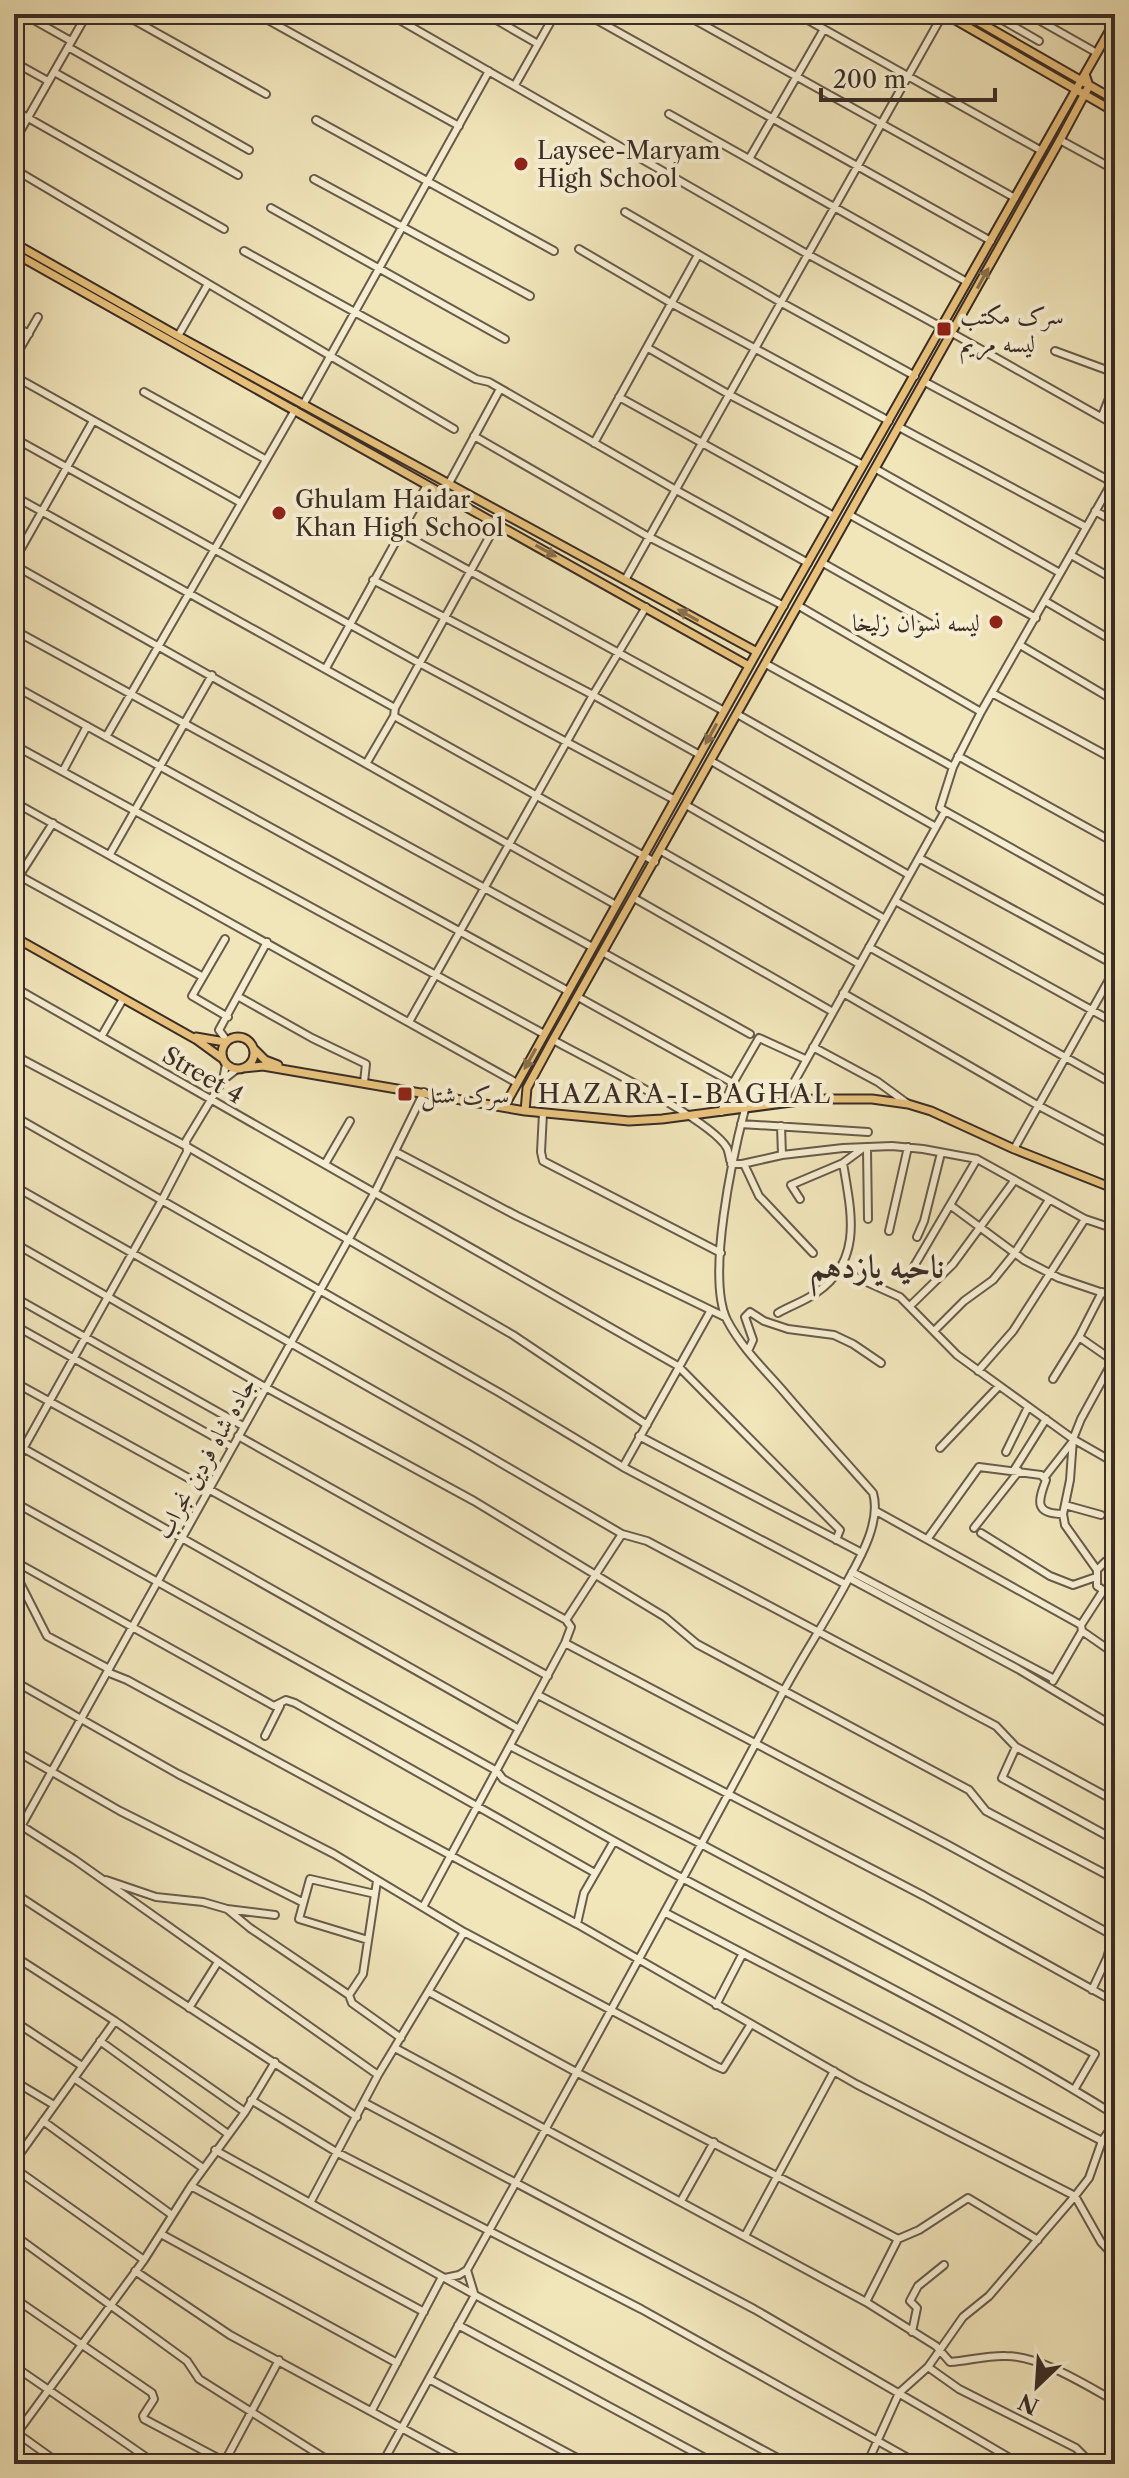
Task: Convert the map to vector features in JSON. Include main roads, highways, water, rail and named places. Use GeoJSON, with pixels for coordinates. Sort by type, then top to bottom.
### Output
{"type":"FeatureCollection","features":[{"type":"Feature","properties":{"kind":"main road"},"geometry":{"type":"LineString","coordinates":[[944,14],[1115,112]]}},
{"type":"Feature","properties":{"kind":"main road"},"geometry":{"type":"LineString","coordinates":[[965,14],[1082,77],[1089,86],[1115,100]]}},
{"type":"Feature","properties":{"kind":"main road"},"geometry":{"type":"LineString","coordinates":[[504,1107],[1040,150],[1097,53],[1112,35],[1115,21]]}},
{"type":"Feature","properties":{"kind":"main road"},"geometry":{"type":"LineString","coordinates":[[525,1111],[527,1088],[553,1040],[1089,86]]}},
{"type":"Feature","properties":{"kind":"main road"},"geometry":{"type":"LineString","coordinates":[[14,243],[303,405],[427,485],[749,666]]}},
{"type":"Feature","properties":{"kind":"main road"},"geometry":{"type":"LineString","coordinates":[[14,253],[295,410],[448,485],[757,652]]}},
{"type":"Feature","properties":{"kind":"main road"},"geometry":{"type":"LineString","coordinates":[[951,311],[961,317]]}},
{"type":"Feature","properties":{"kind":"main road"},"geometry":{"type":"LineString","coordinates":[[934,341],[944,347]]}},
{"type":"Feature","properties":{"kind":"main road"},"geometry":{"type":"LineString","coordinates":[[14,937],[182,1032],[240,1069],[263,1066],[525,1111],[629,1121],[840,1098],[908,1104],[1115,1189]]}},
{"type":"Feature","properties":{"kind":"main road"},"geometry":{"type":"LineString","coordinates":[[182,1032],[226,1041],[242,1037],[265,1060],[299,1071]]}},
{"type":"Feature","properties":{"kind":"main road"},"geometry":{"type":"LineString","coordinates":[[224,1061],[222,1047],[226,1041]]}},
{"type":"Feature","properties":{"kind":"main road"},"geometry":{"type":"LineString","coordinates":[[240,1069],[252,1061],[254,1049]]}},
{"type":"Feature","properties":{"kind":"place","name":"Laysee-Maryam High School"},"geometry":{"type":"Point","coordinates":[521,164]}},
{"type":"Feature","properties":{"kind":"place","name":"سرک مکتب لیسه مریم"},"geometry":{"type":"Point","coordinates":[944,329]}},
{"type":"Feature","properties":{"kind":"place","name":"Ghulam Haidar Khan High School"},"geometry":{"type":"Point","coordinates":[279,513]}},
{"type":"Feature","properties":{"kind":"place","name":"لیسه نسوان زلیخا"},"geometry":{"type":"Point","coordinates":[996,622]}},
{"type":"Feature","properties":{"kind":"place","name":"سرک شتل"},"geometry":{"type":"Point","coordinates":[405,1094]}},
{"type":"Feature","properties":{"kind":"district","name":"HAZARA-I-BAGHAL"},"geometry":{"type":"Point","coordinates":[685,1094]}},
{"type":"Feature","properties":{"kind":"district","name":"ناحیه یازدهم"},"geometry":{"type":"Point","coordinates":[877,1266]}}]}
